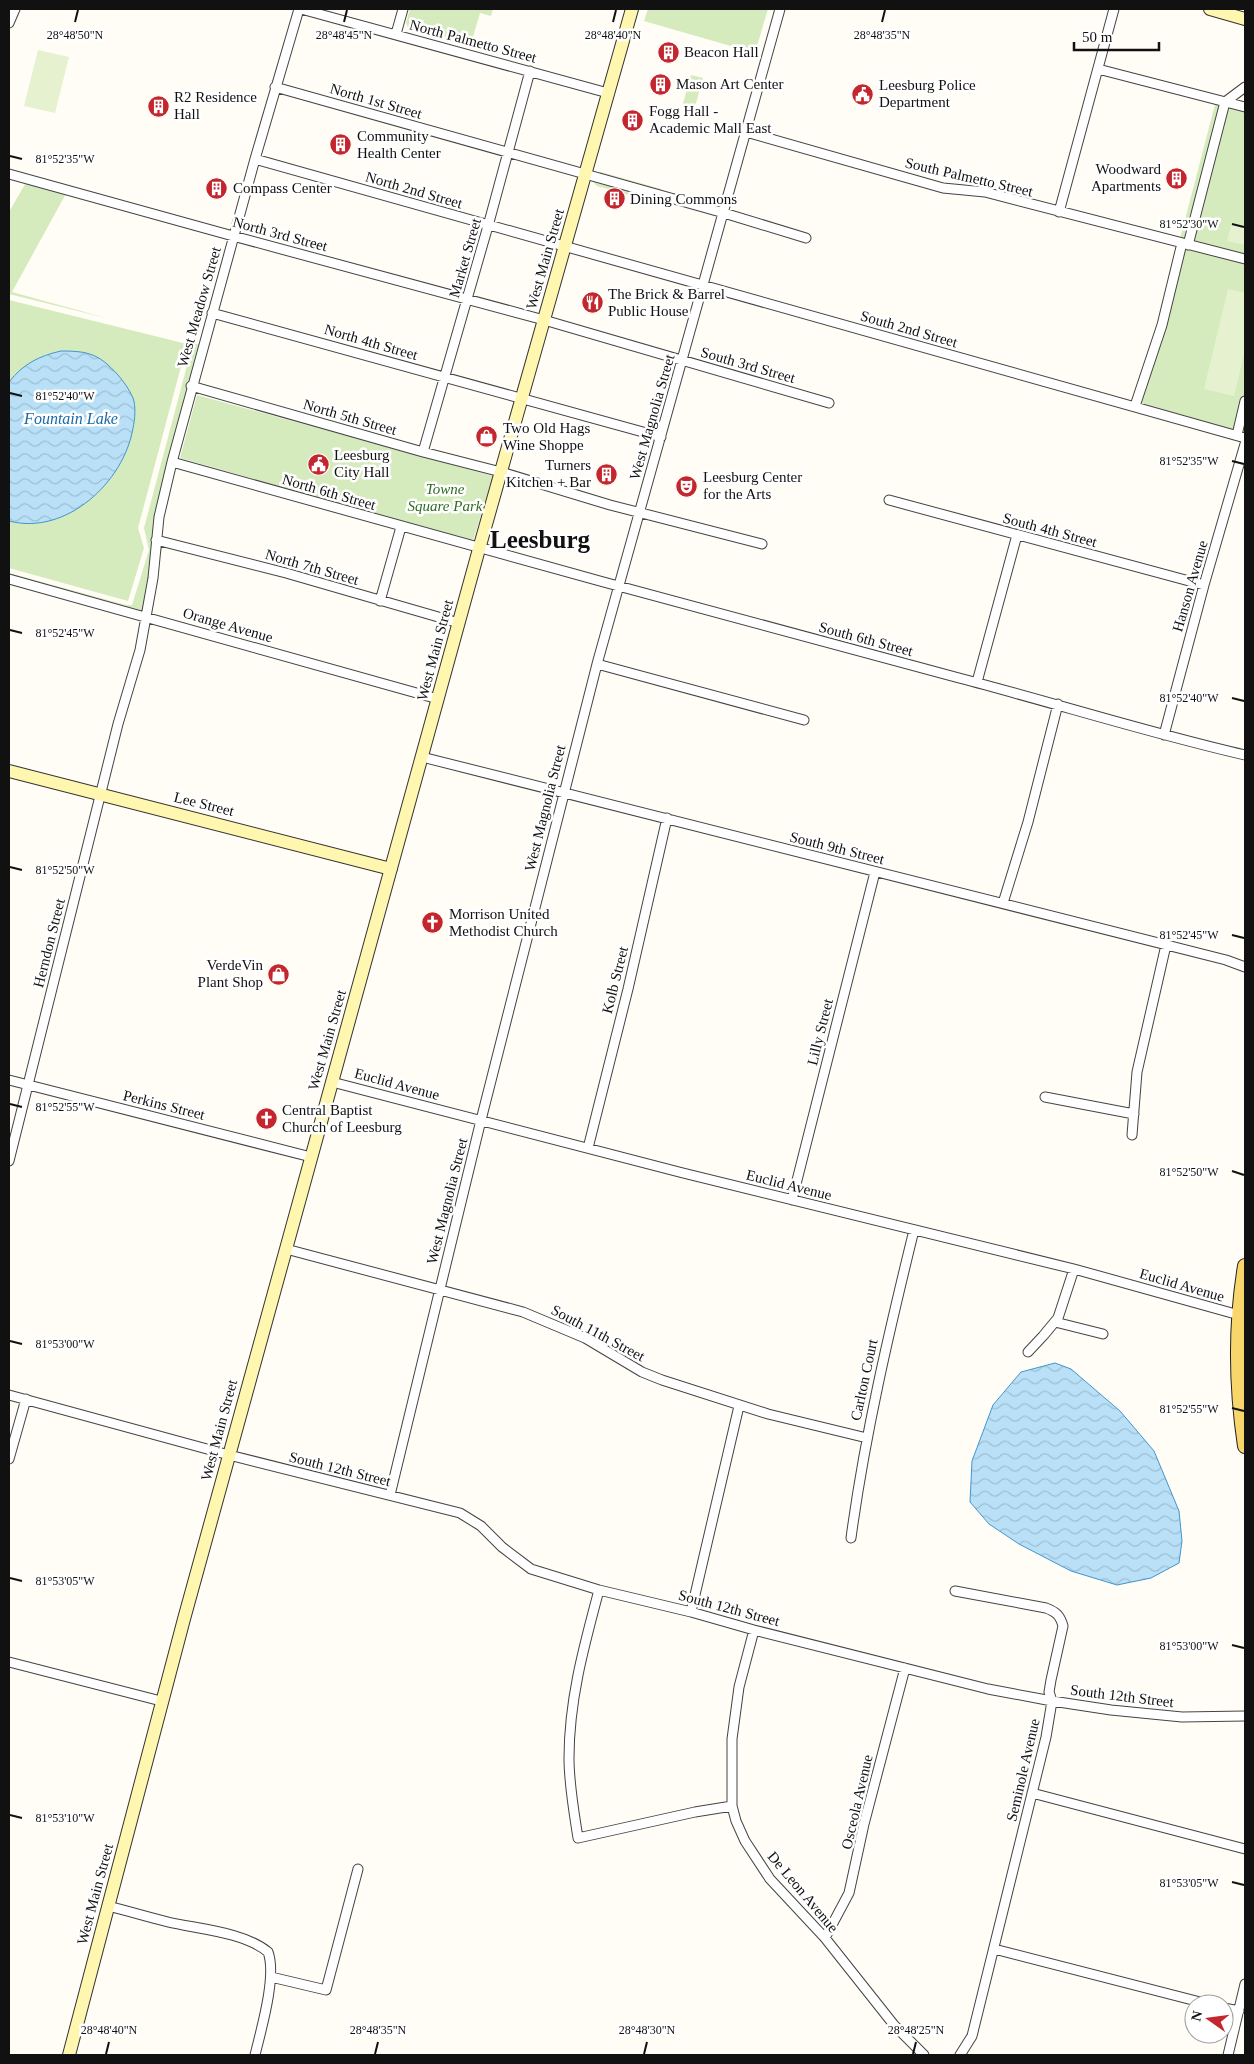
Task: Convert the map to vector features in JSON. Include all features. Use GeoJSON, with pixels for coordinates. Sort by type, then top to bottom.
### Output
{"type":"FeatureCollection","features":[{"type":"Feature","properties":{"kind":"main road","name":"West Main Street"},"geometry":{"type":"LineString","coordinates":[[69,2055],[161,1701],[479,549],[632,9]]}},
{"type":"Feature","properties":{"kind":"main road"},"geometry":{"type":"LineString","coordinates":[[1210,9],[1245,19]]}},
{"type":"Feature","properties":{"kind":"main road","name":"Lee Street"},"geometry":{"type":"LineString","coordinates":[[9,771],[391,869]]}},
{"type":"Feature","properties":{"kind":"main road"},"geometry":{"type":"LineString","coordinates":[[1245,1266],[1239,1315],[1237,1380],[1245,1446]]}},
{"type":"Feature","properties":{"kind":"street"},"geometry":{"type":"LineString","coordinates":[[9,23],[14,9]]}},
{"type":"Feature","properties":{"kind":"street","name":"North Palmetto Street"},"geometry":{"type":"LineString","coordinates":[[300,9],[608,93]]}},
{"type":"Feature","properties":{"kind":"street","name":"West Meadow Street"},"geometry":{"type":"LineString","coordinates":[[147,616],[159,517],[191,386],[275,87],[300,9]]}},
{"type":"Feature","properties":{"kind":"street"},"geometry":{"type":"LineString","coordinates":[[396,34],[403,9]]}},
{"type":"Feature","properties":{"kind":"street","name":"West Magnolia Street"},"geometry":{"type":"LineString","coordinates":[[390,1496],[563,793],[618,587],[780,9]]}},
{"type":"Feature","properties":{"kind":"street"},"geometry":{"type":"LineString","coordinates":[[1059,212],[1114,9]]}},
{"type":"Feature","properties":{"kind":"street"},"geometry":{"type":"LineString","coordinates":[[1098,69],[1245,107]]}},
{"type":"Feature","properties":{"kind":"street","name":"Market Street"},"geometry":{"type":"LineString","coordinates":[[422,452],[488,226],[530,71]]}},
{"type":"Feature","properties":{"kind":"street","name":"North 1st Street"},"geometry":{"type":"LineString","coordinates":[[275,87],[724,213],[806,238]]}},
{"type":"Feature","properties":{"kind":"street"},"geometry":{"type":"LineString","coordinates":[[1135,406],[1162,325],[1226,102],[1245,87]]}},
{"type":"Feature","properties":{"kind":"street","name":"South Palmetto Street"},"geometry":{"type":"LineString","coordinates":[[746,132],[943,188],[985,192],[1245,259]]}},
{"type":"Feature","properties":{"kind":"street","name":"North 2nd Street"},"geometry":{"type":"LineString","coordinates":[[255,160],[565,248]]}},
{"type":"Feature","properties":{"kind":"street","name":"North 3rd Street"},"geometry":{"type":"LineString","coordinates":[[9,174],[544,320]]}},
{"type":"Feature","properties":{"kind":"street","name":"South 2nd Street"},"geometry":{"type":"LineString","coordinates":[[565,248],[1241,436]]}},
{"type":"Feature","properties":{"kind":"street","name":"North 4th Street"},"geometry":{"type":"LineString","coordinates":[[212,313],[522,398]]}},
{"type":"Feature","properties":{"kind":"street","name":"South 3rd Street"},"geometry":{"type":"LineString","coordinates":[[544,320],[829,403]]}},
{"type":"Feature","properties":{"kind":"street","name":"North 5th Street"},"geometry":{"type":"LineString","coordinates":[[191,386],[422,452],[501,472],[639,513],[762,544]]}},
{"type":"Feature","properties":{"kind":"street"},"geometry":{"type":"LineString","coordinates":[[522,398],[661,437]]}},
{"type":"Feature","properties":{"kind":"street"},"geometry":{"type":"LineString","coordinates":[[1241,436],[1245,402]]}},
{"type":"Feature","properties":{"kind":"street","name":"Hanson Avenue"},"geometry":{"type":"LineString","coordinates":[[1164,735],[1245,444]]}},
{"type":"Feature","properties":{"kind":"street","name":"North 6th Street"},"geometry":{"type":"LineString","coordinates":[[172,462],[479,549]]}},
{"type":"Feature","properties":{"kind":"street","name":"South 4th Street"},"geometry":{"type":"LineString","coordinates":[[889,500],[1204,586]]}},
{"type":"Feature","properties":{"kind":"street"},"geometry":{"type":"LineString","coordinates":[[380,600],[401,527]]}},
{"type":"Feature","properties":{"kind":"street"},"geometry":{"type":"LineString","coordinates":[[977,682],[1017,535]]}},
{"type":"Feature","properties":{"kind":"street","name":"North 7th Street"},"geometry":{"type":"LineString","coordinates":[[156,540],[459,622]]}},
{"type":"Feature","properties":{"kind":"street","name":"South 6th Street"},"geometry":{"type":"LineString","coordinates":[[479,549],[977,682],[1164,735],[1245,755]]}},
{"type":"Feature","properties":{"kind":"street","name":"Orange Avenue"},"geometry":{"type":"LineString","coordinates":[[9,578],[438,699]]}},
{"type":"Feature","properties":{"kind":"street","name":"Herndon Street"},"geometry":{"type":"LineString","coordinates":[[9,1160],[118,724],[140,650],[147,616]]}},
{"type":"Feature","properties":{"kind":"street"},"geometry":{"type":"LineString","coordinates":[[597,664],[804,720]]}},
{"type":"Feature","properties":{"kind":"street"},"geometry":{"type":"LineString","coordinates":[[1004,904],[1028,822],[1058,704]]}},
{"type":"Feature","properties":{"kind":"street","name":"South 9th Street"},"geometry":{"type":"LineString","coordinates":[[422,757],[1226,960],[1245,967]]}},
{"type":"Feature","properties":{"kind":"street","name":"Kolb Street"},"geometry":{"type":"LineString","coordinates":[[588,1148],[628,989],[667,818]]}},
{"type":"Feature","properties":{"kind":"street","name":"Lilly Street"},"geometry":{"type":"LineString","coordinates":[[792,1200],[876,872]]}},
{"type":"Feature","properties":{"kind":"street"},"geometry":{"type":"LineString","coordinates":[[1132,1134],[1137,1072],[1166,945]]}},
{"type":"Feature","properties":{"kind":"street","name":"Perkins Street"},"geometry":{"type":"LineString","coordinates":[[9,1080],[312,1157]]}},
{"type":"Feature","properties":{"kind":"street","name":"Euclid Avenue"},"geometry":{"type":"LineString","coordinates":[[332,1082],[792,1200],[1074,1269],[1239,1315]]}},
{"type":"Feature","properties":{"kind":"street"},"geometry":{"type":"LineString","coordinates":[[1046,1097],[1134,1114]]}},
{"type":"Feature","properties":{"kind":"street","name":"Carlton Court"},"geometry":{"type":"LineString","coordinates":[[851,1538],[867,1438],[886,1343],[914,1230]]}},
{"type":"Feature","properties":{"kind":"street","name":"South 11th Street"},"geometry":{"type":"LineString","coordinates":[[286,1249],[523,1312],[585,1338],[642,1372],[739,1406],[867,1438]]}},
{"type":"Feature","properties":{"kind":"street"},"geometry":{"type":"LineString","coordinates":[[1028,1352],[1055,1322],[1066,1298],[1074,1269]]}},
{"type":"Feature","properties":{"kind":"street"},"geometry":{"type":"LineString","coordinates":[[1055,1322],[1103,1334]]}},
{"type":"Feature","properties":{"kind":"street","name":"South 12th Street"},"geometry":{"type":"LineString","coordinates":[[9,1395],[229,1455],[466,1516],[482,1526],[502,1547],[531,1569],[599,1590],[988,1689],[1110,1710],[1182,1717],[1245,1716]]}},
{"type":"Feature","properties":{"kind":"street"},"geometry":{"type":"LineString","coordinates":[[9,1459],[26,1399]]}},
{"type":"Feature","properties":{"kind":"street"},"geometry":{"type":"LineString","coordinates":[[691,1612],[739,1406]]}},
{"type":"Feature","properties":{"kind":"street"},"geometry":{"type":"LineString","coordinates":[[599,1590],[576,1684],[570,1735],[570,1785],[578,1838],[695,1812],[732,1806]]}},
{"type":"Feature","properties":{"kind":"street","name":"Seminole Avenue"},"geometry":{"type":"LineString","coordinates":[[955,1591],[1046,1608],[1056,1612],[1061,1618],[1063,1626],[1049,1692],[1052,1701],[1032,1794],[973,2035],[960,2055]]}},
{"type":"Feature","properties":{"kind":"street","name":"De Leon Avenue"},"geometry":{"type":"LineString","coordinates":[[754,1630],[735,1709],[732,1739],[732,1806],[736,1821],[760,1866],[825,1938],[894,2025],[924,2055]]}},
{"type":"Feature","properties":{"kind":"street"},"geometry":{"type":"LineString","coordinates":[[9,1662],[161,1701]]}},
{"type":"Feature","properties":{"kind":"street","name":"Osceola Avenue"},"geometry":{"type":"LineString","coordinates":[[825,1938],[841,1910],[851,1884],[864,1824],[905,1668]]}},
{"type":"Feature","properties":{"kind":"street"},"geometry":{"type":"LineString","coordinates":[[1032,1794],[1245,1849]]}},
{"type":"Feature","properties":{"kind":"street"},"geometry":{"type":"LineString","coordinates":[[271,1977],[326,1990],[358,1869]]}},
{"type":"Feature","properties":{"kind":"street"},"geometry":{"type":"LineString","coordinates":[[108,1906],[168,1922],[214,1931],[257,1946],[268,1952],[271,1977],[255,2055]]}},
{"type":"Feature","properties":{"kind":"street"},"geometry":{"type":"LineString","coordinates":[[994,1949],[1184,1998]]}},
{"type":"Feature","properties":{"kind":"street"},"geometry":{"type":"LineString","coordinates":[[1228,2055],[1245,1984]]}},
{"type":"Feature","properties":{"kind":"street"},"geometry":{"type":"LineString","coordinates":[[1234,2010],[1239,2011]]}},
{"type":"Feature","properties":{"kind":"green space"},"geometry":{"type":"Polygon","coordinates":[[[410,9],[493,9],[491,16],[480,13],[470,47],[409,29],[406,23],[410,9]]]}},
{"type":"Feature","properties":{"kind":"green space"},"geometry":{"type":"Polygon","coordinates":[[[648,9],[768,9],[755,53],[644,21],[648,9]]]}},
{"type":"Feature","properties":{"kind":"green space"},"geometry":{"type":"Polygon","coordinates":[[[38,50],[69,57],[55,113],[24,106],[38,50]]]}},
{"type":"Feature","properties":{"kind":"green space"},"geometry":{"type":"Polygon","coordinates":[[[691,75],[703,78],[694,110],[682,107],[691,75]]]}},
{"type":"Feature","properties":{"kind":"green space"},"geometry":{"type":"Polygon","coordinates":[[[1217,97],[1245,104],[1245,435],[1136,407],[1217,97]]]}},
{"type":"Feature","properties":{"kind":"green space"},"geometry":{"type":"Polygon","coordinates":[[[601,172],[661,189],[657,203],[597,186],[593,182],[593,178],[601,172]]]}},
{"type":"Feature","properties":{"kind":"green space"},"geometry":{"type":"Polygon","coordinates":[[[28,179],[68,190],[12,292],[110,319],[9,294],[9,212],[28,179]]]}},
{"type":"Feature","properties":{"kind":"green space"},"geometry":{"type":"Polygon","coordinates":[[[1232,222],[1245,226],[1245,245],[1227,241],[1232,222]]]}},
{"type":"Feature","properties":{"kind":"green space"},"geometry":{"type":"Polygon","coordinates":[[[1228,289],[1245,293],[1245,350],[1234,396],[1204,389],[1228,289]]]}},
{"type":"Feature","properties":{"kind":"green space"},"geometry":{"type":"Polygon","coordinates":[[[9,300],[187,344],[138,528],[144,548],[128,601],[9,568],[9,300]]]}},
{"type":"Feature","properties":{"kind":"green space"},"geometry":{"type":"Polygon","coordinates":[[[193,343],[203,345],[156,526],[164,542],[144,615],[9,577],[9,573],[126,605],[132,605],[149,550],[144,528],[193,343]]]}},
{"type":"Feature","properties":{"kind":"green space","name":"Towne Square Park"},"geometry":{"type":"Polygon","coordinates":[[[197,395],[493,476],[473,541],[180,458],[197,395]]]}},
{"type":"Feature","properties":{"kind":"water","name":"Fountain Lake"},"geometry":{"type":"Polygon","coordinates":[[[61,351],[86,353],[99,358],[118,375],[126,386],[133,398],[135,409],[134,424],[127,448],[118,467],[105,485],[89,500],[71,512],[51,520],[30,524],[9,521],[9,382],[20,370],[32,362],[46,355],[61,351]]]}},
{"type":"Feature","properties":{"kind":"water"},"geometry":{"type":"Polygon","coordinates":[[[1055,1363],[1071,1369],[1120,1411],[1154,1451],[1179,1511],[1182,1541],[1179,1563],[1151,1578],[1117,1585],[1071,1571],[1019,1544],[989,1524],[970,1502],[972,1461],[993,1405],[1021,1372],[1055,1363]]]}},
{"type":"Feature","properties":{"kind":"place","name":"Beacon Hall"},"geometry":{"type":"Point","coordinates":[668,52]}},
{"type":"Feature","properties":{"kind":"place","name":"Mason Art Center"},"geometry":{"type":"Point","coordinates":[660,84]}},
{"type":"Feature","properties":{"kind":"place","name":"Leesburg Police Department"},"geometry":{"type":"Point","coordinates":[863,94]}},
{"type":"Feature","properties":{"kind":"place","name":"R2 Residence Hall"},"geometry":{"type":"Point","coordinates":[158,106]}},
{"type":"Feature","properties":{"kind":"place","name":"Fogg Hall - Academic Mall East"},"geometry":{"type":"Point","coordinates":[633,120]}},
{"type":"Feature","properties":{"kind":"place","name":"Community Health Center"},"geometry":{"type":"Point","coordinates":[341,145]}},
{"type":"Feature","properties":{"kind":"place","name":"Woodward Apartments"},"geometry":{"type":"Point","coordinates":[1177,178]}},
{"type":"Feature","properties":{"kind":"place","name":"Compass Center"},"geometry":{"type":"Point","coordinates":[217,188]}},
{"type":"Feature","properties":{"kind":"place","name":"Dining Commons"},"geometry":{"type":"Point","coordinates":[614,199]}},
{"type":"Feature","properties":{"kind":"place","name":"The Brick & Barrel Public House"},"geometry":{"type":"Point","coordinates":[592,303]}},
{"type":"Feature","properties":{"kind":"place","name":"Two Old Hags Wine Shoppe"},"geometry":{"type":"Point","coordinates":[487,437]}},
{"type":"Feature","properties":{"kind":"place","name":"Leesburg City Hall"},"geometry":{"type":"Point","coordinates":[318,464]}},
{"type":"Feature","properties":{"kind":"place","name":"Turners Kitchen + Bar"},"geometry":{"type":"Point","coordinates":[607,474]}},
{"type":"Feature","properties":{"kind":"place","name":"Leesburg Center for the Arts"},"geometry":{"type":"Point","coordinates":[687,486]}},
{"type":"Feature","properties":{"kind":"place","name":"Morrison United Methodist Church"},"geometry":{"type":"Point","coordinates":[433,923]}},
{"type":"Feature","properties":{"kind":"place","name":"VerdeVin Plant Shop"},"geometry":{"type":"Point","coordinates":[279,974]}},
{"type":"Feature","properties":{"kind":"place","name":"Central Baptist Church of Leesburg"},"geometry":{"type":"Point","coordinates":[266,1119]}},
{"type":"Feature","properties":{"kind":"district","name":"Leesburg"},"geometry":{"type":"Point","coordinates":[540,539]}}]}
